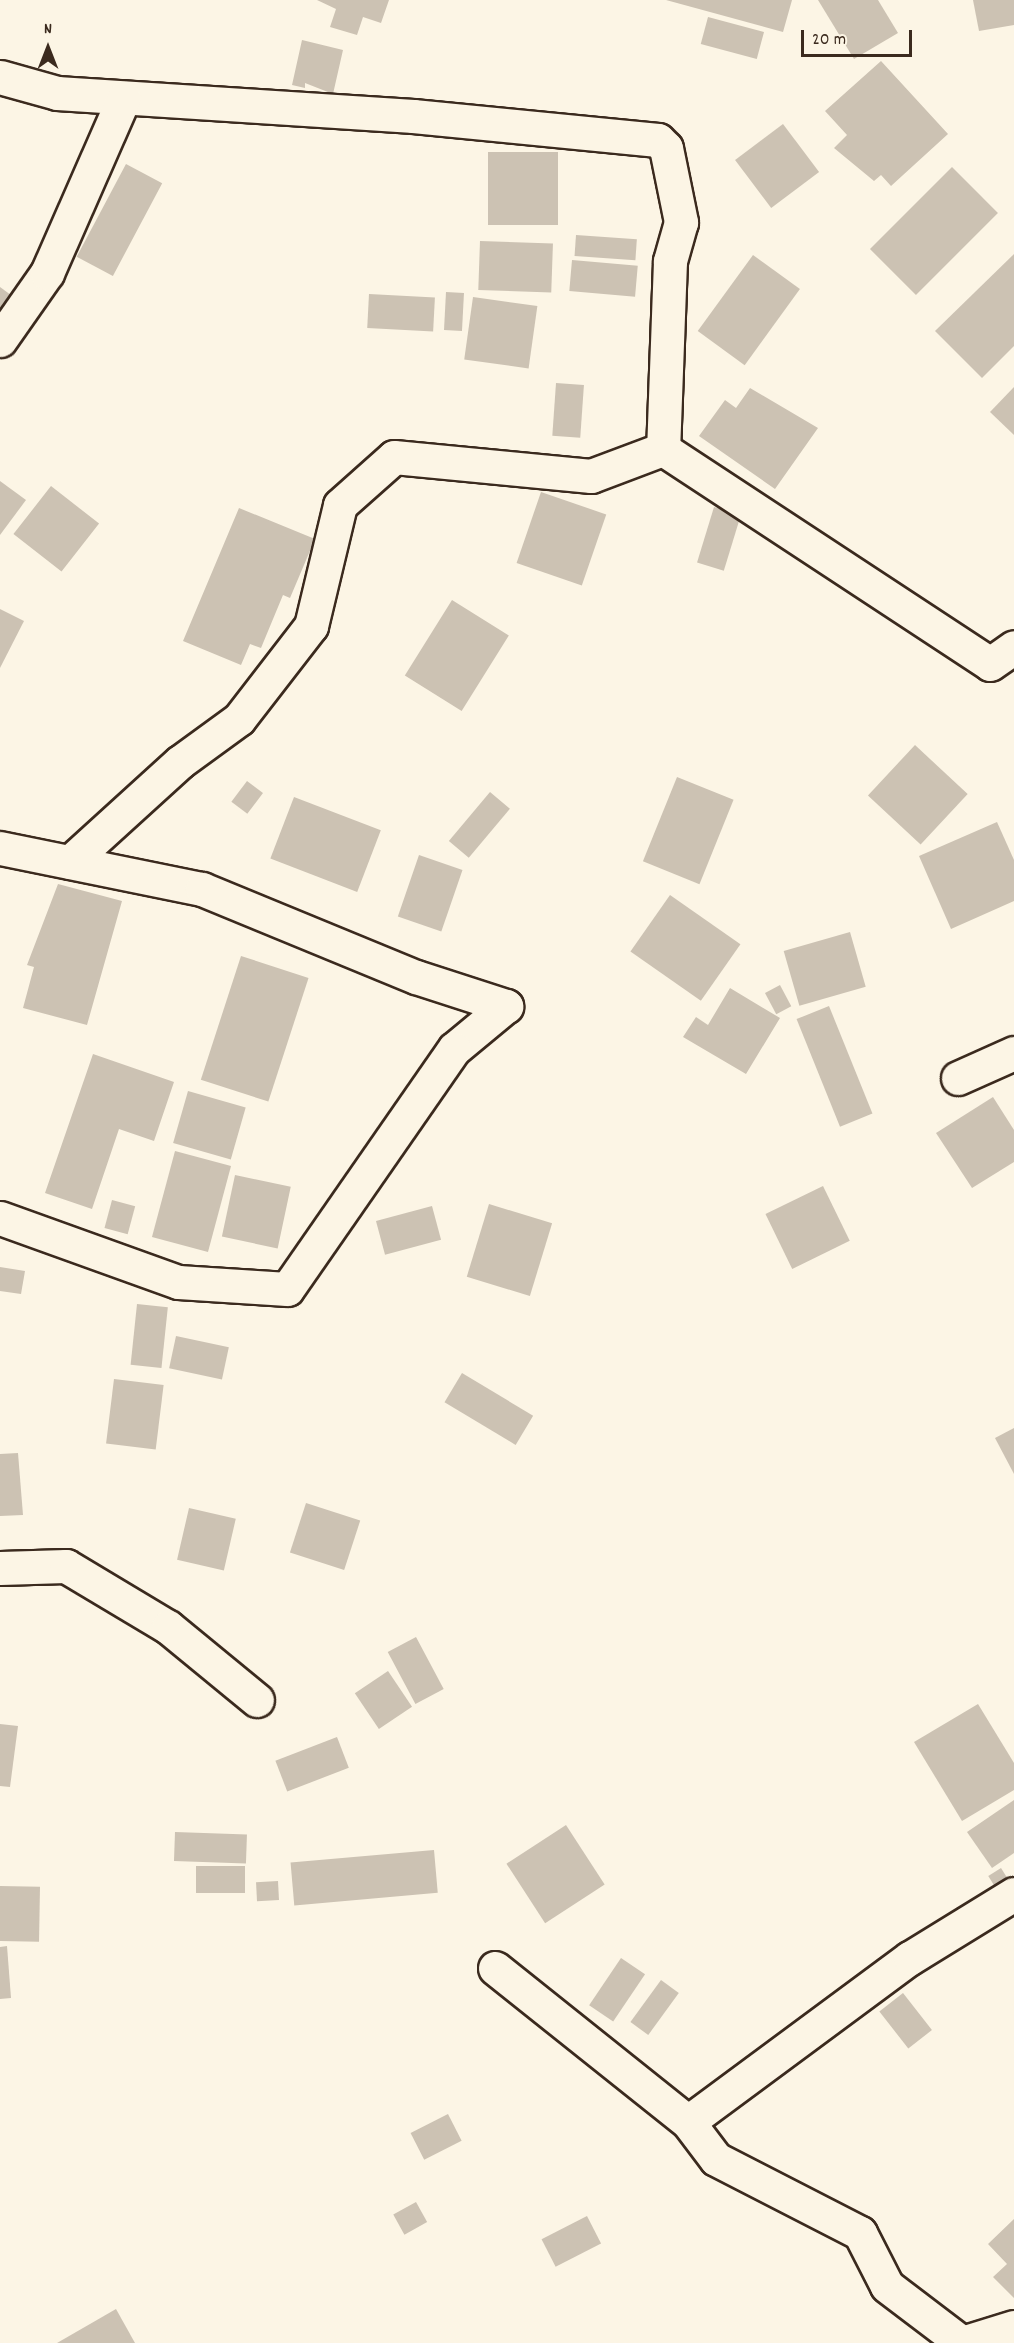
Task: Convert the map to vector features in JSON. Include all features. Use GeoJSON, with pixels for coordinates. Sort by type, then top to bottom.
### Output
{"type":"FeatureCollection","features":[{"type":"Feature","properties":{"kind":"street"},"geometry":{"type":"LineString","coordinates":[[0,77],[57,93],[658,140],[666,148],[681,222],[670,261],[663,449]]}},
{"type":"Feature","properties":{"kind":"street"},"geometry":{"type":"LineString","coordinates":[[0,340],[47,273],[124,98]]}},
{"type":"Feature","properties":{"kind":"street"},"geometry":{"type":"LineString","coordinates":[[663,449],[990,664],[1014,647]]}},
{"type":"Feature","properties":{"kind":"street"},"geometry":{"type":"LineString","coordinates":[[70,862],[180,762],[239,719],[311,626],[340,505],[394,457],[591,476],[663,449]]}},
{"type":"Feature","properties":{"kind":"street"},"geometry":{"type":"LineString","coordinates":[[0,848],[202,889],[416,977],[506,1006],[454,1049],[287,1289],[178,1282],[0,1218]]}},
{"type":"Feature","properties":{"kind":"street"},"geometry":{"type":"LineString","coordinates":[[958,1078],[1014,1053]]}},
{"type":"Feature","properties":{"kind":"street"},"geometry":{"type":"LineString","coordinates":[[0,1568],[66,1566],[168,1627],[257,1700]]}},
{"type":"Feature","properties":{"kind":"street"},"geometry":{"type":"LineString","coordinates":[[688,2122],[910,1958],[1014,1894]]}},
{"type":"Feature","properties":{"kind":"street"},"geometry":{"type":"LineString","coordinates":[[495,1968],[688,2122],[716,2159],[860,2233],[887,2286],[962,2343],[1014,2327]]}},
{"type":"Feature","properties":{"kind":"building"},"geometry":{"type":"Polygon","coordinates":[[[317,0],[389,0],[381,23],[363,17],[357,35],[330,27],[336,9],[317,0]]]}},
{"type":"Feature","properties":{"kind":"building"},"geometry":{"type":"Polygon","coordinates":[[[666,0],[792,0],[783,32],[666,0]]]}},
{"type":"Feature","properties":{"kind":"building"},"geometry":{"type":"Polygon","coordinates":[[[818,0],[878,0],[898,33],[854,59],[818,0]]]}},
{"type":"Feature","properties":{"kind":"building"},"geometry":{"type":"Polygon","coordinates":[[[973,0],[1014,0],[1014,25],[979,31],[973,0]]]}},
{"type":"Feature","properties":{"kind":"building"},"geometry":{"type":"Polygon","coordinates":[[[708,17],[764,32],[757,59],[701,44],[708,17]]]}},
{"type":"Feature","properties":{"kind":"building"},"geometry":{"type":"Polygon","coordinates":[[[302,40],[343,50],[333,94],[305,83],[305,88],[292,85],[302,40]]]}},
{"type":"Feature","properties":{"kind":"building"},"geometry":{"type":"Polygon","coordinates":[[[881,61],[948,134],[891,186],[881,175],[874,181],[834,148],[847,135],[825,111],[881,61]]]}},
{"type":"Feature","properties":{"kind":"building"},"geometry":{"type":"Polygon","coordinates":[[[783,124],[819,172],[771,208],[735,160],[783,124]]]}},
{"type":"Feature","properties":{"kind":"building"},"geometry":{"type":"Polygon","coordinates":[[[488,152],[558,152],[558,225],[488,225],[488,152]]]}},
{"type":"Feature","properties":{"kind":"building"},"geometry":{"type":"Polygon","coordinates":[[[126,164],[162,183],[113,276],[77,257],[126,164]]]}},
{"type":"Feature","properties":{"kind":"building"},"geometry":{"type":"Polygon","coordinates":[[[952,167],[998,213],[916,295],[870,249],[952,167]]]}},
{"type":"Feature","properties":{"kind":"building"},"geometry":{"type":"Polygon","coordinates":[[[576,235],[637,239],[635,260],[575,256],[576,235]]]}},
{"type":"Feature","properties":{"kind":"building"},"geometry":{"type":"Polygon","coordinates":[[[480,241],[553,244],[551,293],[478,290],[480,241]]]}},
{"type":"Feature","properties":{"kind":"building"},"geometry":{"type":"Polygon","coordinates":[[[1014,254],[1014,346],[982,378],[935,331],[1014,254]]]}},
{"type":"Feature","properties":{"kind":"building"},"geometry":{"type":"Polygon","coordinates":[[[753,255],[800,289],[745,365],[698,331],[753,255]]]}},
{"type":"Feature","properties":{"kind":"building"},"geometry":{"type":"Polygon","coordinates":[[[572,260],[638,266],[635,297],[569,291],[572,260]]]}},
{"type":"Feature","properties":{"kind":"building"},"geometry":{"type":"Polygon","coordinates":[[[0,287],[15,298],[0,318],[0,287]]]}},
{"type":"Feature","properties":{"kind":"building"},"geometry":{"type":"Polygon","coordinates":[[[446,292],[464,293],[462,331],[444,330],[446,292]]]}},
{"type":"Feature","properties":{"kind":"building"},"geometry":{"type":"Polygon","coordinates":[[[369,294],[435,297],[433,331],[367,328],[369,294]]]}},
{"type":"Feature","properties":{"kind":"building"},"geometry":{"type":"Polygon","coordinates":[[[473,297],[537,306],[529,368],[464,359],[473,297]]]}},
{"type":"Feature","properties":{"kind":"building"},"geometry":{"type":"Polygon","coordinates":[[[556,383],[584,385],[580,438],[552,436],[556,383]]]}},
{"type":"Feature","properties":{"kind":"building"},"geometry":{"type":"Polygon","coordinates":[[[1014,387],[1014,435],[990,412],[1014,387]]]}},
{"type":"Feature","properties":{"kind":"building"},"geometry":{"type":"Polygon","coordinates":[[[750,388],[818,428],[775,489],[699,436],[725,400],[736,408],[750,388]]]}},
{"type":"Feature","properties":{"kind":"building"},"geometry":{"type":"Polygon","coordinates":[[[0,481],[26,500],[0,535],[0,481]]]}},
{"type":"Feature","properties":{"kind":"building"},"geometry":{"type":"Polygon","coordinates":[[[51,486],[99,524],[62,572],[13,534],[51,486]]]}},
{"type":"Feature","properties":{"kind":"building"},"geometry":{"type":"Polygon","coordinates":[[[541,492],[606,514],[582,585],[517,563],[541,492]]]}},
{"type":"Feature","properties":{"kind":"building"},"geometry":{"type":"Polygon","coordinates":[[[714,507],[741,515],[724,571],[697,562],[714,507]]]}},
{"type":"Feature","properties":{"kind":"building"},"geometry":{"type":"Polygon","coordinates":[[[239,508],[315,539],[290,598],[283,595],[261,648],[250,644],[241,665],[183,641],[239,508]]]}},
{"type":"Feature","properties":{"kind":"building"},"geometry":{"type":"Polygon","coordinates":[[[452,600],[509,636],[462,711],[405,675],[452,600]]]}},
{"type":"Feature","properties":{"kind":"building"},"geometry":{"type":"Polygon","coordinates":[[[0,609],[24,621],[0,668],[0,609]]]}},
{"type":"Feature","properties":{"kind":"building"},"geometry":{"type":"Polygon","coordinates":[[[915,745],[968,794],[921,845],[868,795],[915,745]]]}},
{"type":"Feature","properties":{"kind":"building"},"geometry":{"type":"Polygon","coordinates":[[[677,777],[734,800],[699,884],[643,861],[677,777]]]}},
{"type":"Feature","properties":{"kind":"building"},"geometry":{"type":"Polygon","coordinates":[[[247,781],[263,793],[247,814],[231,802],[247,781]]]}},
{"type":"Feature","properties":{"kind":"building"},"geometry":{"type":"Polygon","coordinates":[[[490,792],[510,809],[469,858],[449,841],[490,792]]]}},
{"type":"Feature","properties":{"kind":"building"},"geometry":{"type":"Polygon","coordinates":[[[294,797],[381,830],[357,892],[270,859],[294,797]]]}},
{"type":"Feature","properties":{"kind":"building"},"geometry":{"type":"Polygon","coordinates":[[[997,822],[1014,860],[1014,901],[951,929],[919,856],[997,822]]]}},
{"type":"Feature","properties":{"kind":"building"},"geometry":{"type":"Polygon","coordinates":[[[419,855],[462,870],[441,931],[398,916],[419,855]]]}},
{"type":"Feature","properties":{"kind":"building"},"geometry":{"type":"Polygon","coordinates":[[[58,884],[122,901],[87,1025],[23,1008],[34,967],[27,965],[58,884]]]}},
{"type":"Feature","properties":{"kind":"building"},"geometry":{"type":"Polygon","coordinates":[[[670,895],[740,944],[701,1001],[630,952],[670,895]]]}},
{"type":"Feature","properties":{"kind":"building"},"geometry":{"type":"Polygon","coordinates":[[[850,932],[866,987],[799,1006],[784,951],[850,932]]]}},
{"type":"Feature","properties":{"kind":"building"},"geometry":{"type":"Polygon","coordinates":[[[241,956],[309,978],[268,1102],[201,1080],[241,956]]]}},
{"type":"Feature","properties":{"kind":"building"},"geometry":{"type":"Polygon","coordinates":[[[780,985],[791,1006],[776,1014],[765,993],[780,985]]]}},
{"type":"Feature","properties":{"kind":"building"},"geometry":{"type":"Polygon","coordinates":[[[730,988],[780,1018],[746,1074],[683,1037],[696,1017],[708,1025],[730,988]]]}},
{"type":"Feature","properties":{"kind":"building"},"geometry":{"type":"Polygon","coordinates":[[[829,1006],[872,1114],[840,1127],[797,1019],[829,1006]]]}},
{"type":"Feature","properties":{"kind":"building"},"geometry":{"type":"Polygon","coordinates":[[[93,1054],[174,1082],[154,1141],[119,1129],[92,1209],[45,1193],[93,1054]]]}},
{"type":"Feature","properties":{"kind":"building"},"geometry":{"type":"Polygon","coordinates":[[[188,1091],[246,1108],[231,1159],[173,1143],[188,1091]]]}},
{"type":"Feature","properties":{"kind":"building"},"geometry":{"type":"Polygon","coordinates":[[[993,1097],[1014,1130],[1014,1162],[972,1188],[936,1133],[993,1097]]]}},
{"type":"Feature","properties":{"kind":"building"},"geometry":{"type":"Polygon","coordinates":[[[175,1151],[231,1166],[208,1252],[152,1237],[175,1151]]]}},
{"type":"Feature","properties":{"kind":"building"},"geometry":{"type":"Polygon","coordinates":[[[235,1175],[291,1187],[278,1248],[222,1237],[235,1175]]]}},
{"type":"Feature","properties":{"kind":"building"},"geometry":{"type":"Polygon","coordinates":[[[823,1186],[850,1241],[792,1269],[765,1214],[823,1186]]]}},
{"type":"Feature","properties":{"kind":"building"},"geometry":{"type":"Polygon","coordinates":[[[112,1200],[135,1206],[128,1234],[104,1228],[112,1200]]]}},
{"type":"Feature","properties":{"kind":"building"},"geometry":{"type":"Polygon","coordinates":[[[489,1204],[552,1223],[530,1296],[467,1277],[489,1204]]]}},
{"type":"Feature","properties":{"kind":"building"},"geometry":{"type":"Polygon","coordinates":[[[432,1206],[441,1240],[385,1255],[376,1221],[432,1206]]]}},
{"type":"Feature","properties":{"kind":"building"},"geometry":{"type":"Polygon","coordinates":[[[0,1267],[25,1271],[21,1294],[0,1291],[0,1267]]]}},
{"type":"Feature","properties":{"kind":"building"},"geometry":{"type":"Polygon","coordinates":[[[137,1304],[168,1307],[161,1368],[131,1365],[137,1304]]]}},
{"type":"Feature","properties":{"kind":"building"},"geometry":{"type":"Polygon","coordinates":[[[176,1336],[229,1347],[222,1380],[169,1368],[176,1336]]]}},
{"type":"Feature","properties":{"kind":"building"},"geometry":{"type":"Polygon","coordinates":[[[462,1373],[533,1416],[516,1445],[444,1402],[462,1373]]]}},
{"type":"Feature","properties":{"kind":"building"},"geometry":{"type":"Polygon","coordinates":[[[114,1379],[164,1385],[156,1450],[106,1444],[114,1379]]]}},
{"type":"Feature","properties":{"kind":"building"},"geometry":{"type":"Polygon","coordinates":[[[1014,1428],[1014,1474],[995,1438],[1014,1428]]]}},
{"type":"Feature","properties":{"kind":"building"},"geometry":{"type":"Polygon","coordinates":[[[18,1453],[23,1515],[0,1516],[0,1454],[18,1453]]]}},
{"type":"Feature","properties":{"kind":"building"},"geometry":{"type":"Polygon","coordinates":[[[306,1503],[360,1521],[344,1570],[290,1552],[306,1503]]]}},
{"type":"Feature","properties":{"kind":"building"},"geometry":{"type":"Polygon","coordinates":[[[189,1508],[236,1519],[224,1570],[177,1560],[189,1508]]]}},
{"type":"Feature","properties":{"kind":"building"},"geometry":{"type":"Polygon","coordinates":[[[416,1637],[444,1689],[415,1704],[388,1652],[416,1637]]]}},
{"type":"Feature","properties":{"kind":"building"},"geometry":{"type":"Polygon","coordinates":[[[388,1671],[412,1707],[379,1729],[355,1693],[388,1671]]]}},
{"type":"Feature","properties":{"kind":"building"},"geometry":{"type":"Polygon","coordinates":[[[978,1704],[1014,1763],[1014,1790],[962,1821],[914,1742],[978,1704]]]}},
{"type":"Feature","properties":{"kind":"building"},"geometry":{"type":"Polygon","coordinates":[[[0,1724],[18,1726],[10,1787],[0,1786],[0,1724]]]}},
{"type":"Feature","properties":{"kind":"building"},"geometry":{"type":"Polygon","coordinates":[[[337,1737],[349,1768],[287,1791],[275,1761],[337,1737]]]}},
{"type":"Feature","properties":{"kind":"building"},"geometry":{"type":"Polygon","coordinates":[[[1014,1800],[1014,1853],[992,1868],[967,1832],[1014,1800]]]}},
{"type":"Feature","properties":{"kind":"building"},"geometry":{"type":"Polygon","coordinates":[[[566,1825],[605,1885],[545,1923],[506,1864],[566,1825]]]}},
{"type":"Feature","properties":{"kind":"building"},"geometry":{"type":"Polygon","coordinates":[[[175,1832],[247,1835],[246,1863],[174,1861],[175,1832]]]}},
{"type":"Feature","properties":{"kind":"building"},"geometry":{"type":"Polygon","coordinates":[[[434,1850],[438,1893],[294,1905],[291,1863],[434,1850]]]}},
{"type":"Feature","properties":{"kind":"building"},"geometry":{"type":"Polygon","coordinates":[[[196,1866],[245,1866],[245,1893],[196,1893],[196,1866]]]}},
{"type":"Feature","properties":{"kind":"building"},"geometry":{"type":"Polygon","coordinates":[[[1001,1868],[1009,1881],[996,1889],[988,1876],[1001,1868]]]}},
{"type":"Feature","properties":{"kind":"building"},"geometry":{"type":"Polygon","coordinates":[[[278,1881],[279,1900],[257,1901],[256,1882],[278,1881]]]}},
{"type":"Feature","properties":{"kind":"building"},"geometry":{"type":"Polygon","coordinates":[[[0,1886],[40,1887],[39,1942],[0,1941],[0,1886]]]}},
{"type":"Feature","properties":{"kind":"building"},"geometry":{"type":"Polygon","coordinates":[[[7,1946],[11,1998],[0,1999],[0,1947],[7,1946]]]}},
{"type":"Feature","properties":{"kind":"building"},"geometry":{"type":"Polygon","coordinates":[[[621,1958],[645,1974],[613,2021],[589,2005],[621,1958]]]}},
{"type":"Feature","properties":{"kind":"building"},"geometry":{"type":"Polygon","coordinates":[[[661,1980],[679,1993],[648,2035],[630,2022],[661,1980]]]}},
{"type":"Feature","properties":{"kind":"building"},"geometry":{"type":"Polygon","coordinates":[[[903,1993],[932,2030],[908,2049],[879,2011],[903,1993]]]}},
{"type":"Feature","properties":{"kind":"building"},"geometry":{"type":"Polygon","coordinates":[[[448,2114],[462,2141],[424,2160],[411,2133],[448,2114]]]}},
{"type":"Feature","properties":{"kind":"building"},"geometry":{"type":"Polygon","coordinates":[[[416,2202],[427,2222],[404,2235],[393,2215],[416,2202]]]}},
{"type":"Feature","properties":{"kind":"building"},"geometry":{"type":"Polygon","coordinates":[[[587,2216],[601,2244],[556,2267],[542,2239],[587,2216]]]}},
{"type":"Feature","properties":{"kind":"building"},"geometry":{"type":"Polygon","coordinates":[[[1014,2219],[1014,2298],[993,2277],[1007,2264],[988,2244],[1014,2219]]]}},
{"type":"Feature","properties":{"kind":"building"},"geometry":{"type":"Polygon","coordinates":[[[116,2309],[135,2343],[57,2343],[116,2309]]]}}]}
